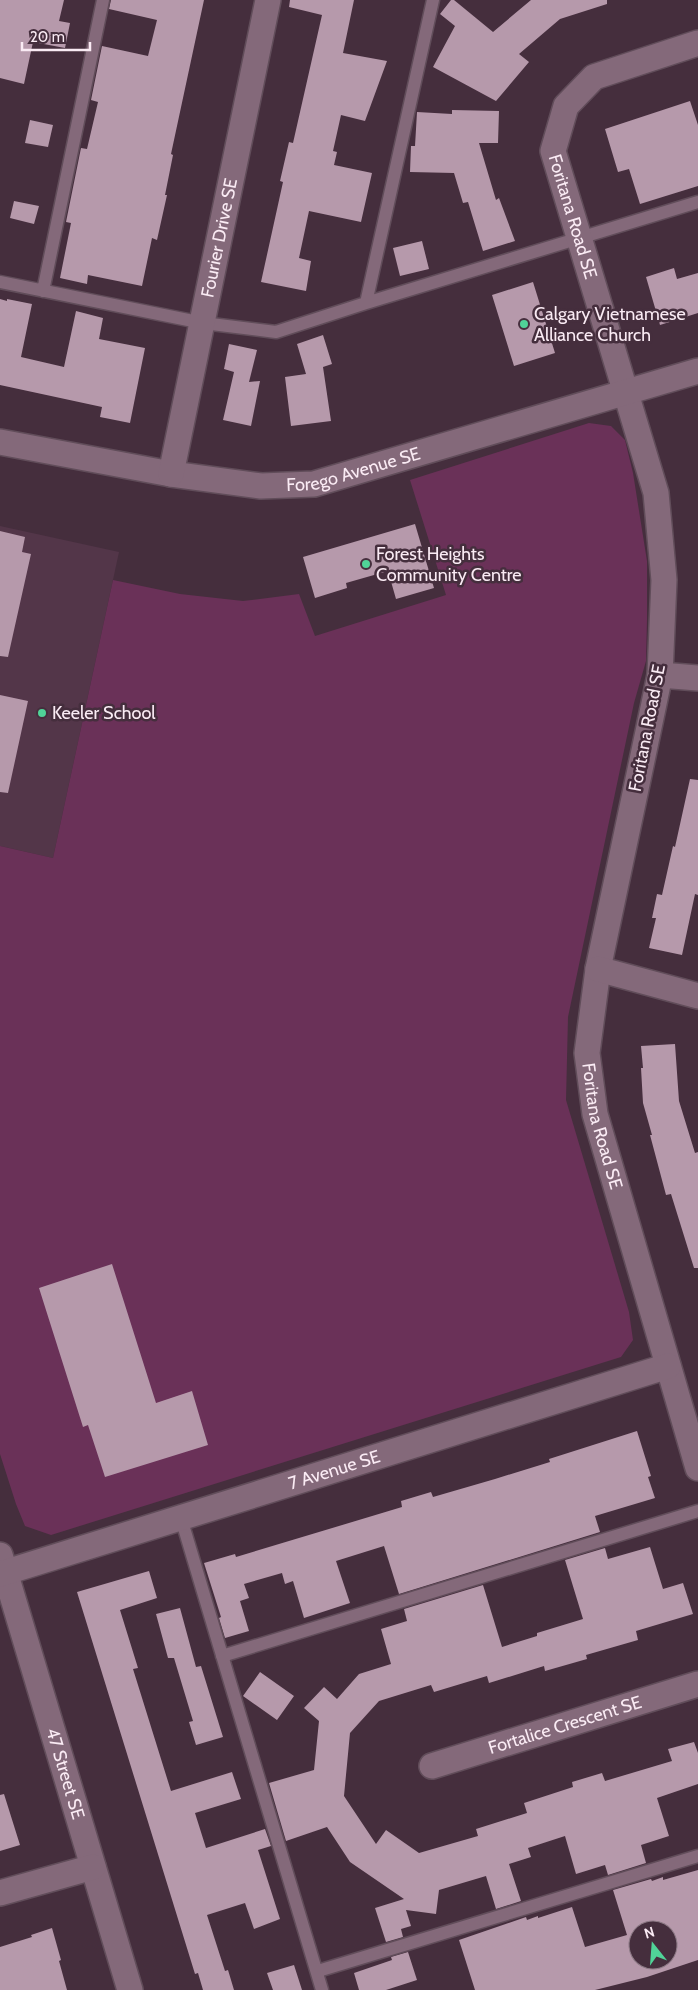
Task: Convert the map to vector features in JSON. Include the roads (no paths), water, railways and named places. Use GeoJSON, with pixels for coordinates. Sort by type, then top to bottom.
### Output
{"type":"FeatureCollection","features":[{"type":"Feature","properties":{"kind":"street","name":"Fourier Drive SE"},"geometry":{"type":"LineString","coordinates":[[171,474],[268,0]]}},
{"type":"Feature","properties":{"kind":"street","name":"Foritana Road SE"},"geometry":{"type":"LineString","coordinates":[[698,43],[594,77],[566,106],[552,151],[656,493],[664,580],[660,675],[598,969],[587,1053],[595,1114],[698,1468]]}},
{"type":"Feature","properties":{"kind":"street","name":"Forego Avenue SE"},"geometry":{"type":"LineString","coordinates":[[0,442],[171,474],[261,486],[314,484],[698,372]]}},
{"type":"Feature","properties":{"kind":"street"},"geometry":{"type":"LineString","coordinates":[[660,675],[698,678]]}},
{"type":"Feature","properties":{"kind":"street"},"geometry":{"type":"LineString","coordinates":[[598,969],[698,996]]}},
{"type":"Feature","properties":{"kind":"street","name":"7 Avenue SE"},"geometry":{"type":"LineString","coordinates":[[2,1567],[181,1518],[668,1366]]}},
{"type":"Feature","properties":{"kind":"street","name":"47 Street SE"},"geometry":{"type":"LineString","coordinates":[[2,1567],[130,1990]]}},
{"type":"Feature","properties":{"kind":"street","name":"Fortalice Crescent SE"},"geometry":{"type":"LineString","coordinates":[[432,1766],[698,1684]]}},
{"type":"Feature","properties":{"kind":"street"},"geometry":{"type":"LineString","coordinates":[[0,1893],[93,1866]]}},
{"type":"Feature","properties":{"kind":"lane"},"geometry":{"type":"LineString","coordinates":[[43,291],[103,0]]}},
{"type":"Feature","properties":{"kind":"lane"},"geometry":{"type":"LineString","coordinates":[[366,303],[433,0]]}},
{"type":"Feature","properties":{"kind":"lane"},"geometry":{"type":"LineString","coordinates":[[0,282],[203,322],[276,332],[698,202]]}},
{"type":"Feature","properties":{"kind":"lane"},"geometry":{"type":"LineString","coordinates":[[222,1656],[698,1512]]}},
{"type":"Feature","properties":{"kind":"lane"},"geometry":{"type":"LineString","coordinates":[[181,1518],[318,1971],[322,1990]]}},
{"type":"Feature","properties":{"kind":"lane"},"geometry":{"type":"LineString","coordinates":[[318,1971],[698,1856]]}},
{"type":"Feature","properties":{"kind":"place","name":"Calgary Vietnamese Alliance Church"},"geometry":{"type":"Point","coordinates":[524,324]}},
{"type":"Feature","properties":{"kind":"place","name":"Forest Heights Community Centre"},"geometry":{"type":"Point","coordinates":[366,564]}},
{"type":"Feature","properties":{"kind":"place","name":"Keeler School"},"geometry":{"type":"Point","coordinates":[42,713]}}]}
